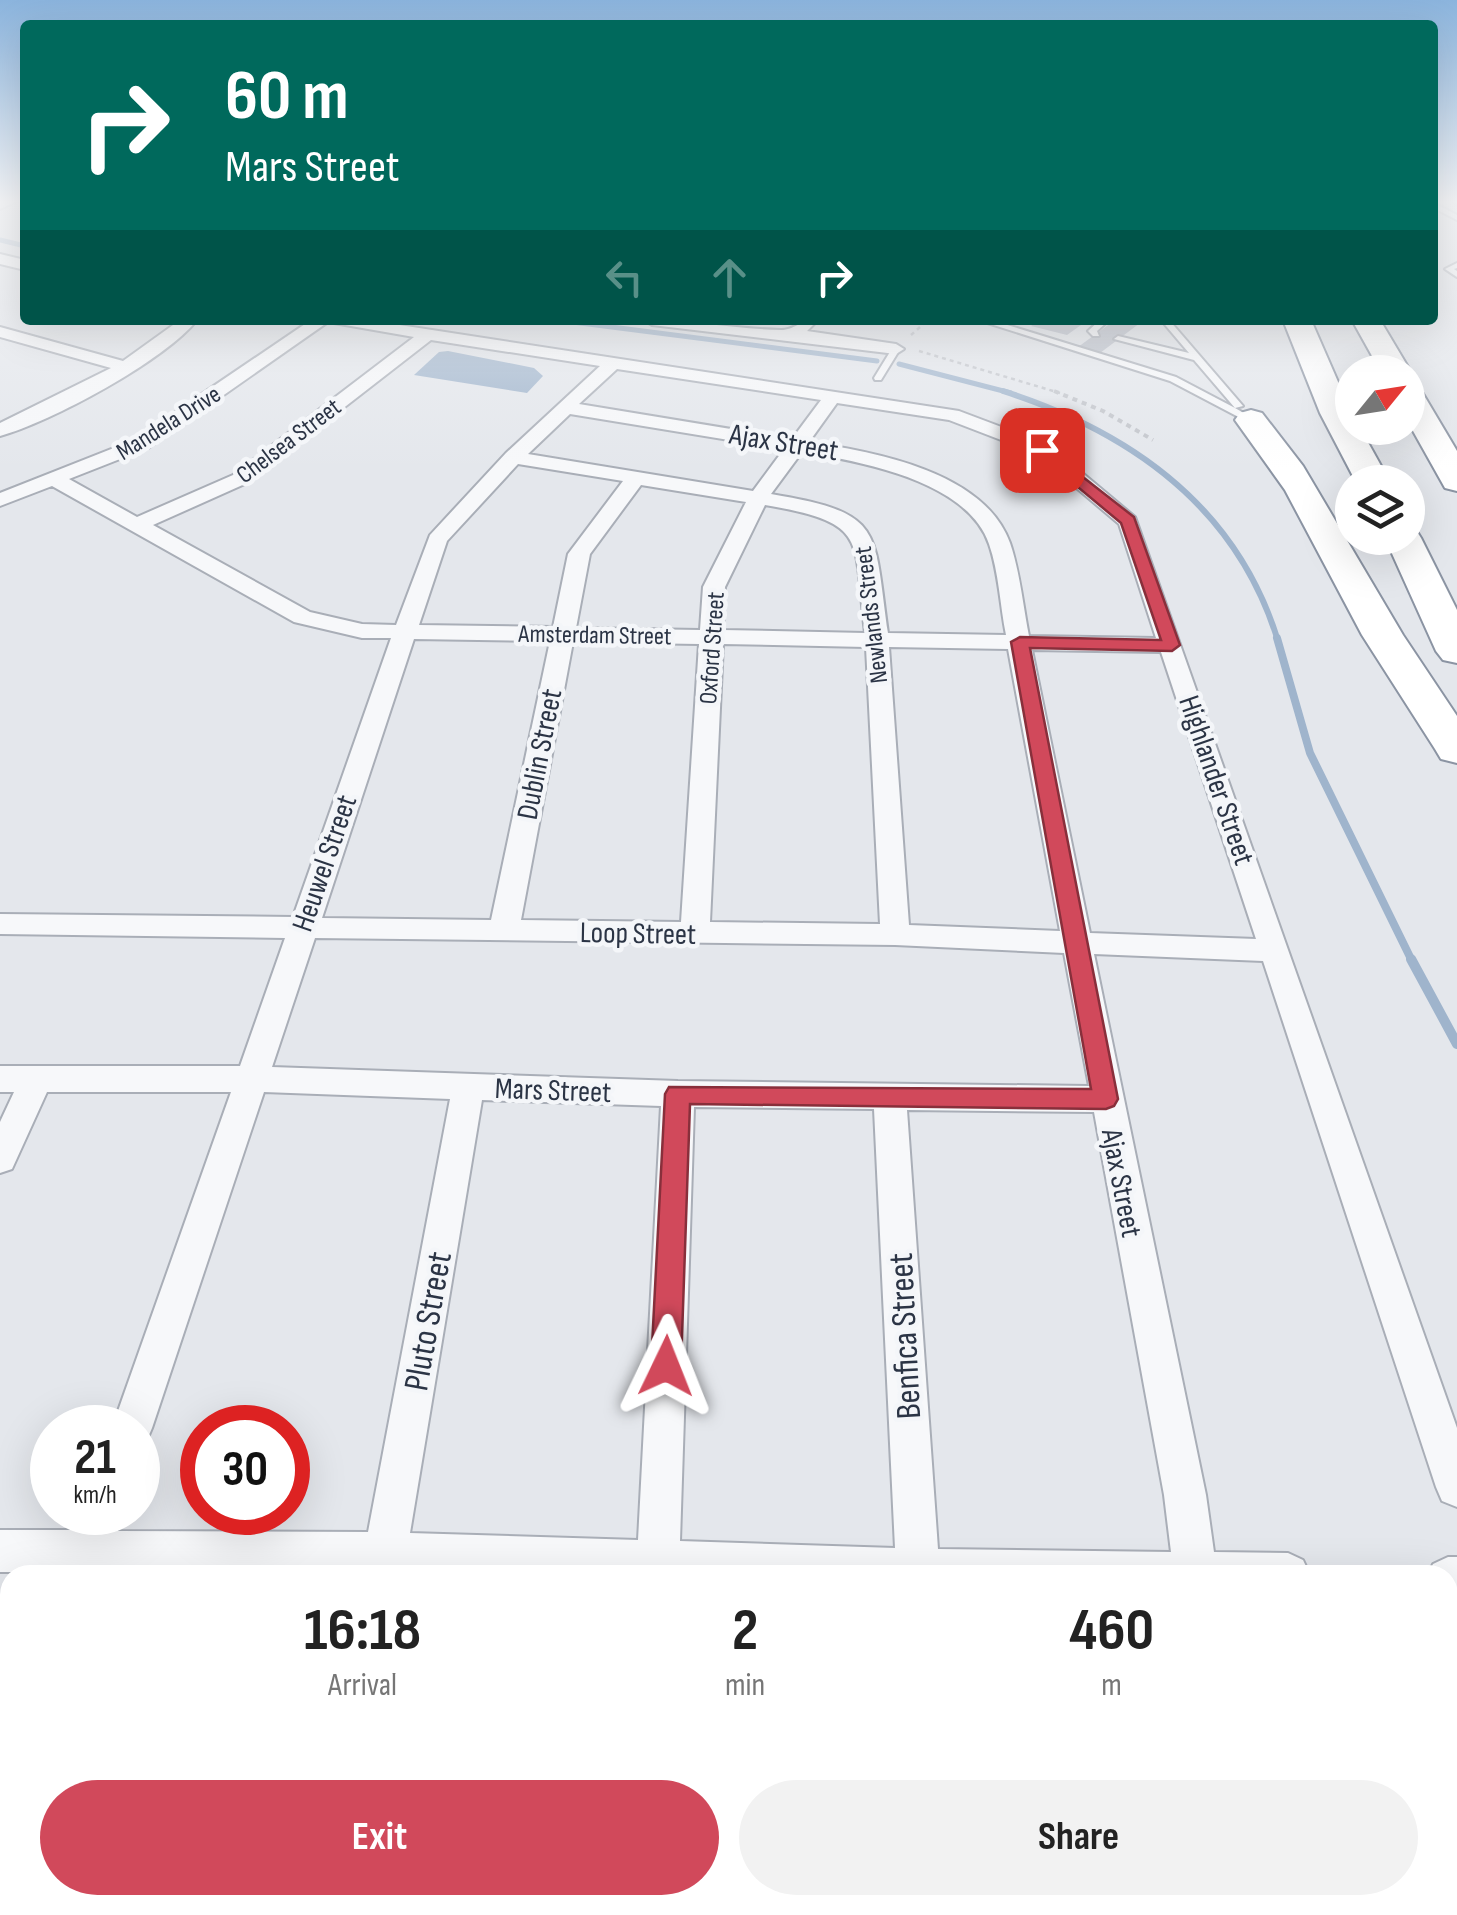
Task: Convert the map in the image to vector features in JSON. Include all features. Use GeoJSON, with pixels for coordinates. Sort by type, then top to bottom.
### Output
{"type":"FeatureCollection","features":[{"type":"Feature","properties":{"kind":"highway"},"geometry":{"type":"LineString","coordinates":[[1299,325],[1336,412],[1365,465]]}},
{"type":"Feature","properties":{"kind":"highway"},"geometry":{"type":"LineString","coordinates":[[1369,325],[1386,355]]}},
{"type":"Feature","properties":{"kind":"highway"},"geometry":{"type":"LineString","coordinates":[[1251,420],[1272,443],[1376,623],[1457,749]]}},
{"type":"Feature","properties":{"kind":"highway"},"geometry":{"type":"LineString","coordinates":[[1425,424],[1457,481]]}},
{"type":"Feature","properties":{"kind":"highway"},"geometry":{"type":"LineString","coordinates":[[1411,555],[1457,650]]}},
{"type":"Feature","properties":{"kind":"street"},"geometry":{"type":"LineString","coordinates":[[0,430],[20,424],[123,366],[182,325]]}},
{"type":"Feature","properties":{"kind":"street","name":"Mandela Drive"},"geometry":{"type":"LineString","coordinates":[[0,500],[118,455],[159,433],[315,325]]}},
{"type":"Feature","properties":{"kind":"street","name":"Highlander Street"},"geometry":{"type":"LineString","coordinates":[[369,325],[953,415],[1042,450],[1128,521],[1457,1486]]}},
{"type":"Feature","properties":{"kind":"street"},"geometry":{"type":"LineString","coordinates":[[701,325],[790,334],[892,357]]}},
{"type":"Feature","properties":{"kind":"street"},"geometry":{"type":"LineString","coordinates":[[790,334],[803,325]]}},
{"type":"Feature","properties":{"kind":"street"},"geometry":{"type":"LineString","coordinates":[[0,332],[123,366]]}},
{"type":"Feature","properties":{"kind":"street","name":"Chelsea Street"},"geometry":{"type":"LineString","coordinates":[[136,525],[240,479],[428,334]]}},
{"type":"Feature","properties":{"kind":"street","name":"Heuwel Street"},"geometry":{"type":"LineString","coordinates":[[140,1405],[437,539],[513,456],[615,361]]}},
{"type":"Feature","properties":{"kind":"street","name":"Oxford Street"},"geometry":{"type":"LineString","coordinates":[[695,935],[714,588],[759,497],[834,396]]}},
{"type":"Feature","properties":{"kind":"street","name":"Ajax Street"},"geometry":{"type":"LineString","coordinates":[[568,408],[908,467],[964,500],[1000,541],[1185,1495],[1194,1565]]}},
{"type":"Feature","properties":{"kind":"street"},"geometry":{"type":"LineString","coordinates":[[0,418],[20,424]]}},
{"type":"Feature","properties":{"kind":"street","name":"Newlands Street"},"geometry":{"type":"LineString","coordinates":[[513,456],[822,509],[855,528],[864,540],[876,639],[896,935]]}},
{"type":"Feature","properties":{"kind":"street","name":"Dublin Street"},"geometry":{"type":"LineString","coordinates":[[504,930],[579,554],[636,478]]}},
{"type":"Feature","properties":{"kind":"street","name":"Amsterdam Street"},"geometry":{"type":"LineString","coordinates":[[56,480],[302,617],[362,631],[1172,645]]}},
{"type":"Feature","properties":{"kind":"street","name":"Loop Street"},"geometry":{"type":"LineString","coordinates":[[0,924],[896,935],[1276,951]]}},
{"type":"Feature","properties":{"kind":"street","name":"Mars Street"},"geometry":{"type":"LineString","coordinates":[[0,1079],[250,1078],[678,1094],[1106,1099]]}},
{"type":"Feature","properties":{"kind":"street"},"geometry":{"type":"LineString","coordinates":[[0,1159],[36,1080]]}},
{"type":"Feature","properties":{"kind":"street","name":"Pluto Street"},"geometry":{"type":"LineString","coordinates":[[386,1554],[468,1088]]}},
{"type":"Feature","properties":{"kind":"street"},"geometry":{"type":"LineString","coordinates":[[658,1561],[678,1094]]}},
{"type":"Feature","properties":{"kind":"street","name":"Benfica Street"},"geometry":{"type":"LineString","coordinates":[[890,1096],[918,1565]]}},
{"type":"Feature","properties":{"kind":"street"},"geometry":{"type":"LineString","coordinates":[[85,1565],[95,1535]]}},
{"type":"Feature","properties":{"kind":"street"},"geometry":{"type":"LineString","coordinates":[[0,1552],[85,1565],[386,1554],[753,1565]]}},
{"type":"Feature","properties":{"kind":"lane"},"geometry":{"type":"LineString","coordinates":[[998,325],[1173,378],[1251,420]]}},
{"type":"Feature","properties":{"kind":"lane"},"geometry":{"type":"LineString","coordinates":[[1096,334],[1092,331],[1099,325]]}},
{"type":"Feature","properties":{"kind":"lane"},"geometry":{"type":"LineString","coordinates":[[1169,325],[1251,420]]}},
{"type":"Feature","properties":{"kind":"lane"},"geometry":{"type":"LineString","coordinates":[[1118,339],[1197,358]]}},
{"type":"Feature","properties":{"kind":"lane"},"geometry":{"type":"LineString","coordinates":[[878,378],[892,357]]}},
{"type":"Feature","properties":{"kind":"path"},"geometry":{"type":"LineString","coordinates":[[892,357],[938,355],[1053,390],[1103,411],[1154,440]]}},
{"type":"Feature","properties":{"kind":"water"},"geometry":{"type":"Polygon","coordinates":[[[439,352],[534,368],[543,376],[527,393],[414,375],[439,352]]]}},
{"type":"Feature","properties":{"kind":"building"},"geometry":{"type":"Polygon","coordinates":[[[1032,325],[1081,325],[1067,335],[1032,325]]]}},
{"type":"Feature","properties":{"kind":"building"},"geometry":{"type":"Polygon","coordinates":[[[1108,325],[1137,325],[1100,353],[1078,347],[1108,325]]]}},
{"type":"Feature","properties":{"kind":"waterway"},"geometry":{"type":"LineString","coordinates":[[596,325],[877,361]]}},
{"type":"Feature","properties":{"kind":"waterway"},"geometry":{"type":"LineString","coordinates":[[899,364],[1011,393]]}},
{"type":"Feature","properties":{"kind":"waterway"},"geometry":{"type":"LineString","coordinates":[[1003,391],[1094,429],[1173,481],[1207,514],[1236,551],[1260,593],[1277,639]]}},
{"type":"Feature","properties":{"kind":"waterway"},"geometry":{"type":"LineString","coordinates":[[1277,639],[1310,753],[1411,959]]}},
{"type":"Feature","properties":{"kind":"waterway"},"geometry":{"type":"LineString","coordinates":[[1411,959],[1457,1044]]}},
{"type":"Feature","properties":{"kind":"route"},"geometry":{"type":"LineString","coordinates":[[666,1366],[678,1094],[1106,1099],[1020,642],[1172,645],[1128,521],[1042,450]]}}]}
